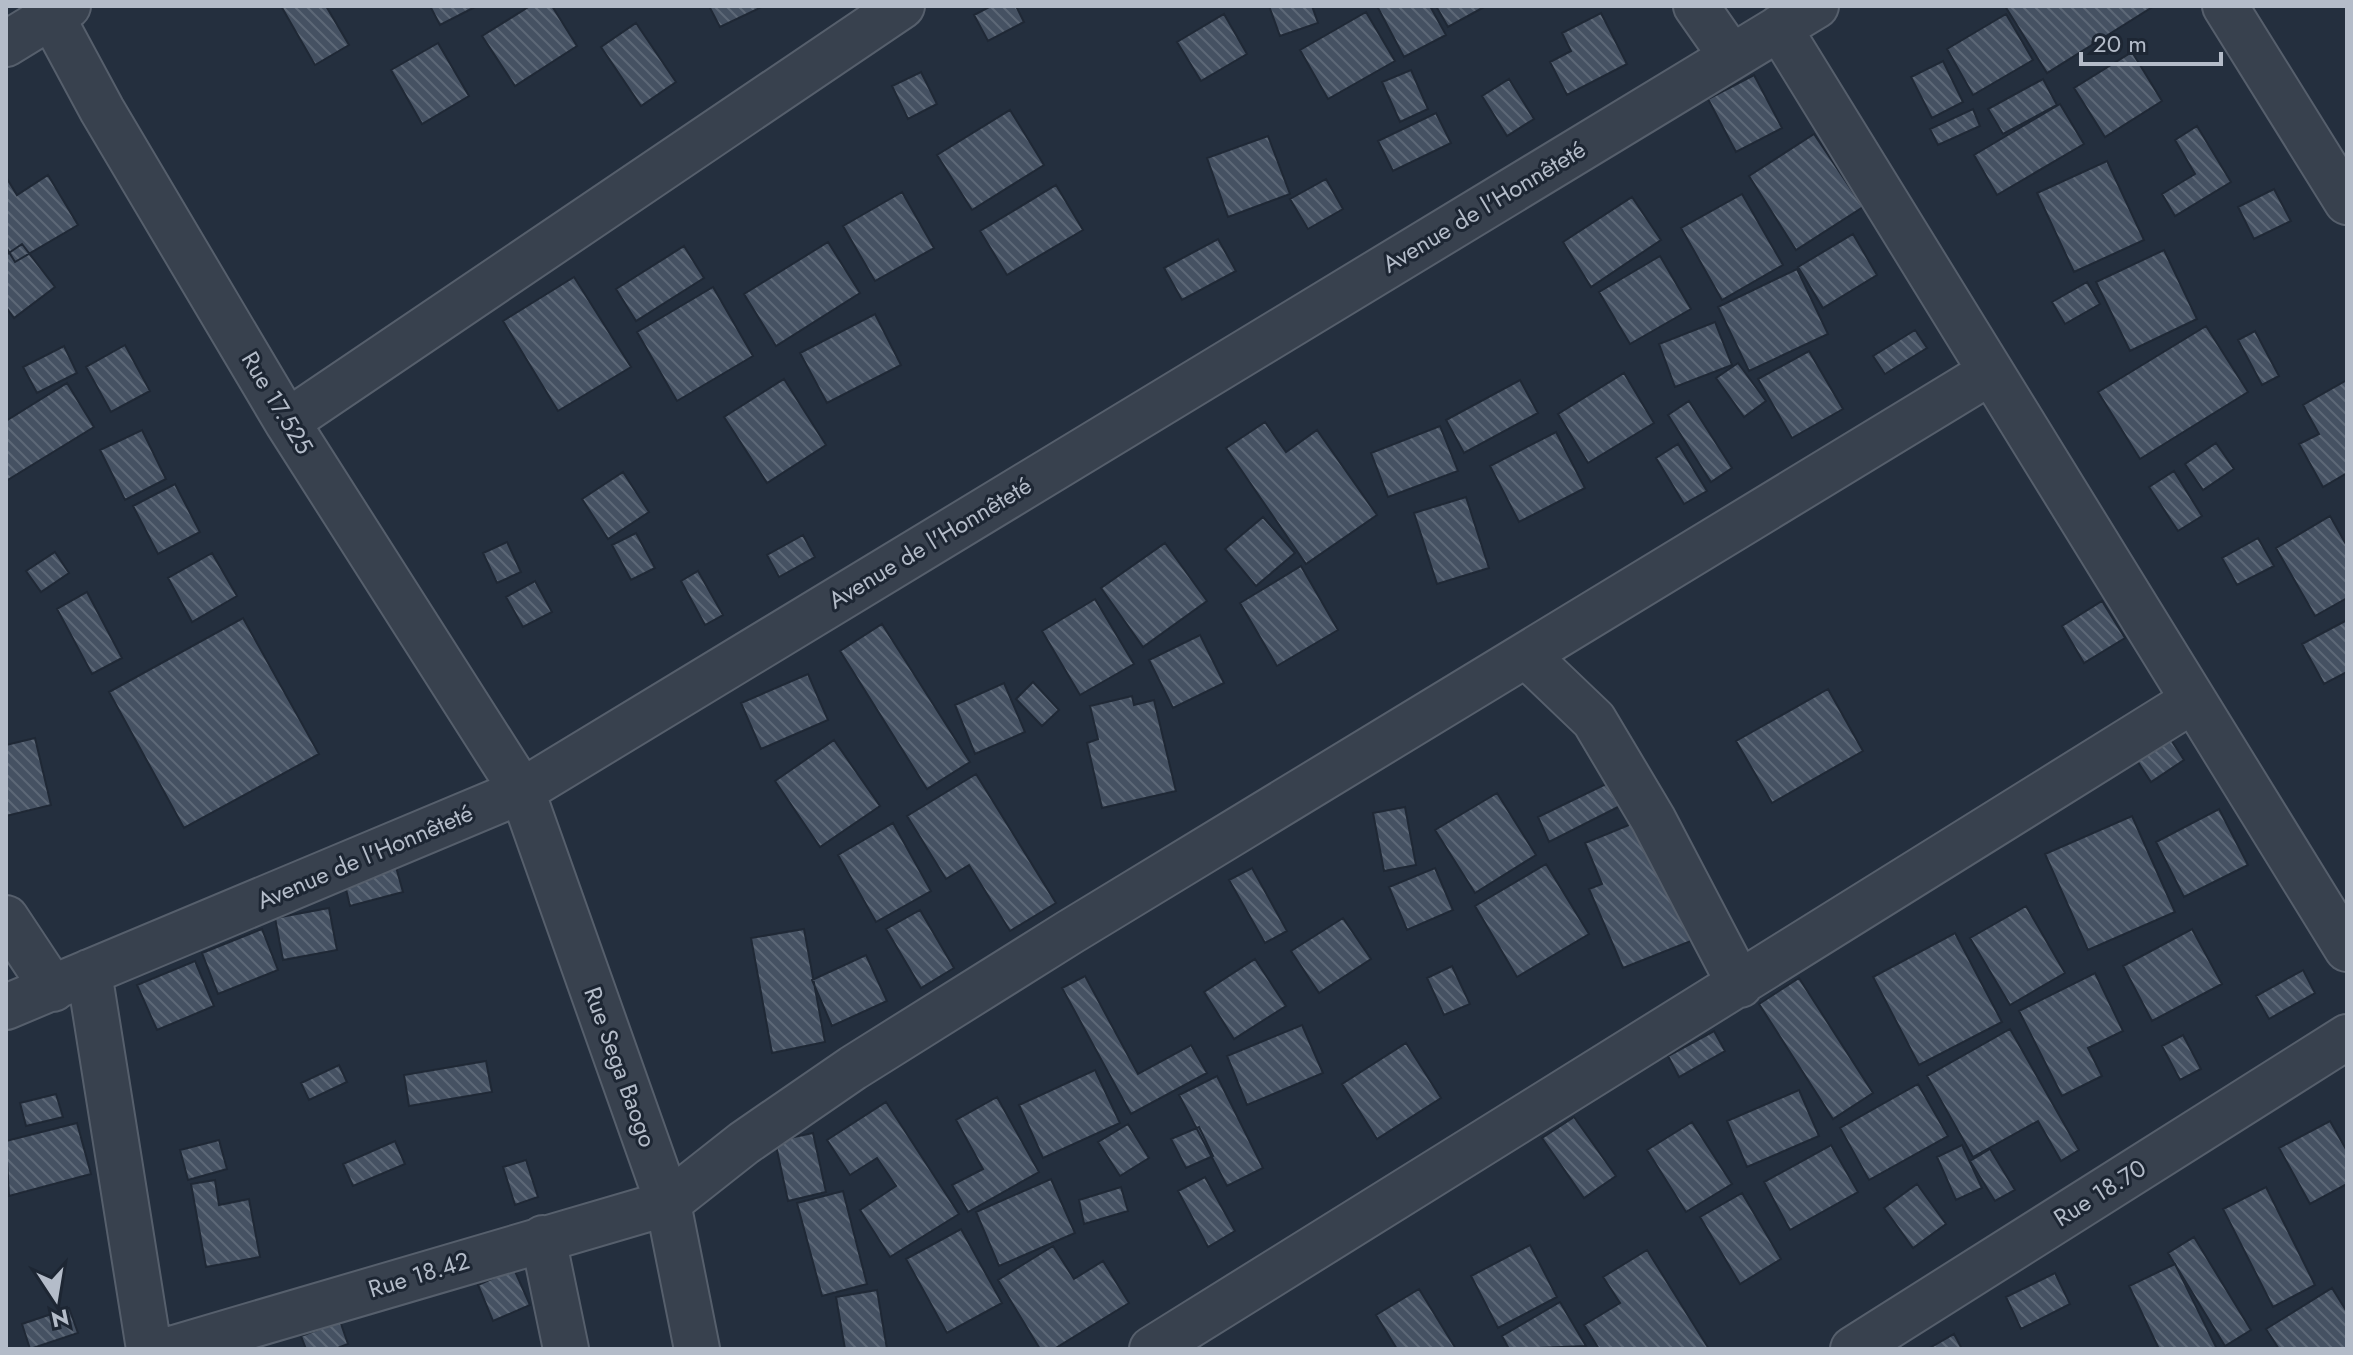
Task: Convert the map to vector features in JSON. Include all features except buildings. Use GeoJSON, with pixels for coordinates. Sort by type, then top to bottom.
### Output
{"type":"FeatureCollection","features":[{"type":"Feature","properties":{"kind":"street"},"geometry":{"type":"LineString","coordinates":[[287,422],[902,6]]}},
{"type":"Feature","properties":{"kind":"street"},"geometry":{"type":"LineString","coordinates":[[1696,6],[1731,56]]}},
{"type":"Feature","properties":{"kind":"street","name":"Avenue de l'Honnêteté"},"geometry":{"type":"LineString","coordinates":[[6,1007],[522,791],[1816,6]]}},
{"type":"Feature","properties":{"kind":"street"},"geometry":{"type":"LineString","coordinates":[[2225,6],[2347,202]]}},
{"type":"Feature","properties":{"kind":"street"},"geometry":{"type":"LineString","coordinates":[[6,44],[55,9]]}},
{"type":"Feature","properties":{"kind":"street","name":"Rue 17.525"},"geometry":{"type":"LineString","coordinates":[[55,9],[102,110],[287,422],[522,791]]}},
{"type":"Feature","properties":{"kind":"street"},"geometry":{"type":"LineString","coordinates":[[1779,28],[2347,949]]}},
{"type":"Feature","properties":{"kind":"street"},"geometry":{"type":"LineString","coordinates":[[668,1203],[744,1143],[853,1068],[1989,373]]}},
{"type":"Feature","properties":{"kind":"street"},"geometry":{"type":"LineString","coordinates":[[1526,655],[1594,720],[1653,819],[1740,985]]}},
{"type":"Feature","properties":{"kind":"street"},"geometry":{"type":"LineString","coordinates":[[1152,1349],[2192,701]]}},
{"type":"Feature","properties":{"kind":"street","name":"Rue Sega Baogo"},"geometry":{"type":"LineString","coordinates":[[522,791],[668,1203],[697,1349]]}},
{"type":"Feature","properties":{"kind":"street"},"geometry":{"type":"LineString","coordinates":[[6,918],[71,980],[149,1349]]}},
{"type":"Feature","properties":{"kind":"street","name":"Rue 18.70"},"geometry":{"type":"LineString","coordinates":[[1853,1349],[2347,1037]]}},
{"type":"Feature","properties":{"kind":"street","name":"Rue 18.42"},"geometry":{"type":"LineString","coordinates":[[171,1349],[668,1203]]}},
{"type":"Feature","properties":{"kind":"street"},"geometry":{"type":"LineString","coordinates":[[543,1238],[566,1349]]}}]}
